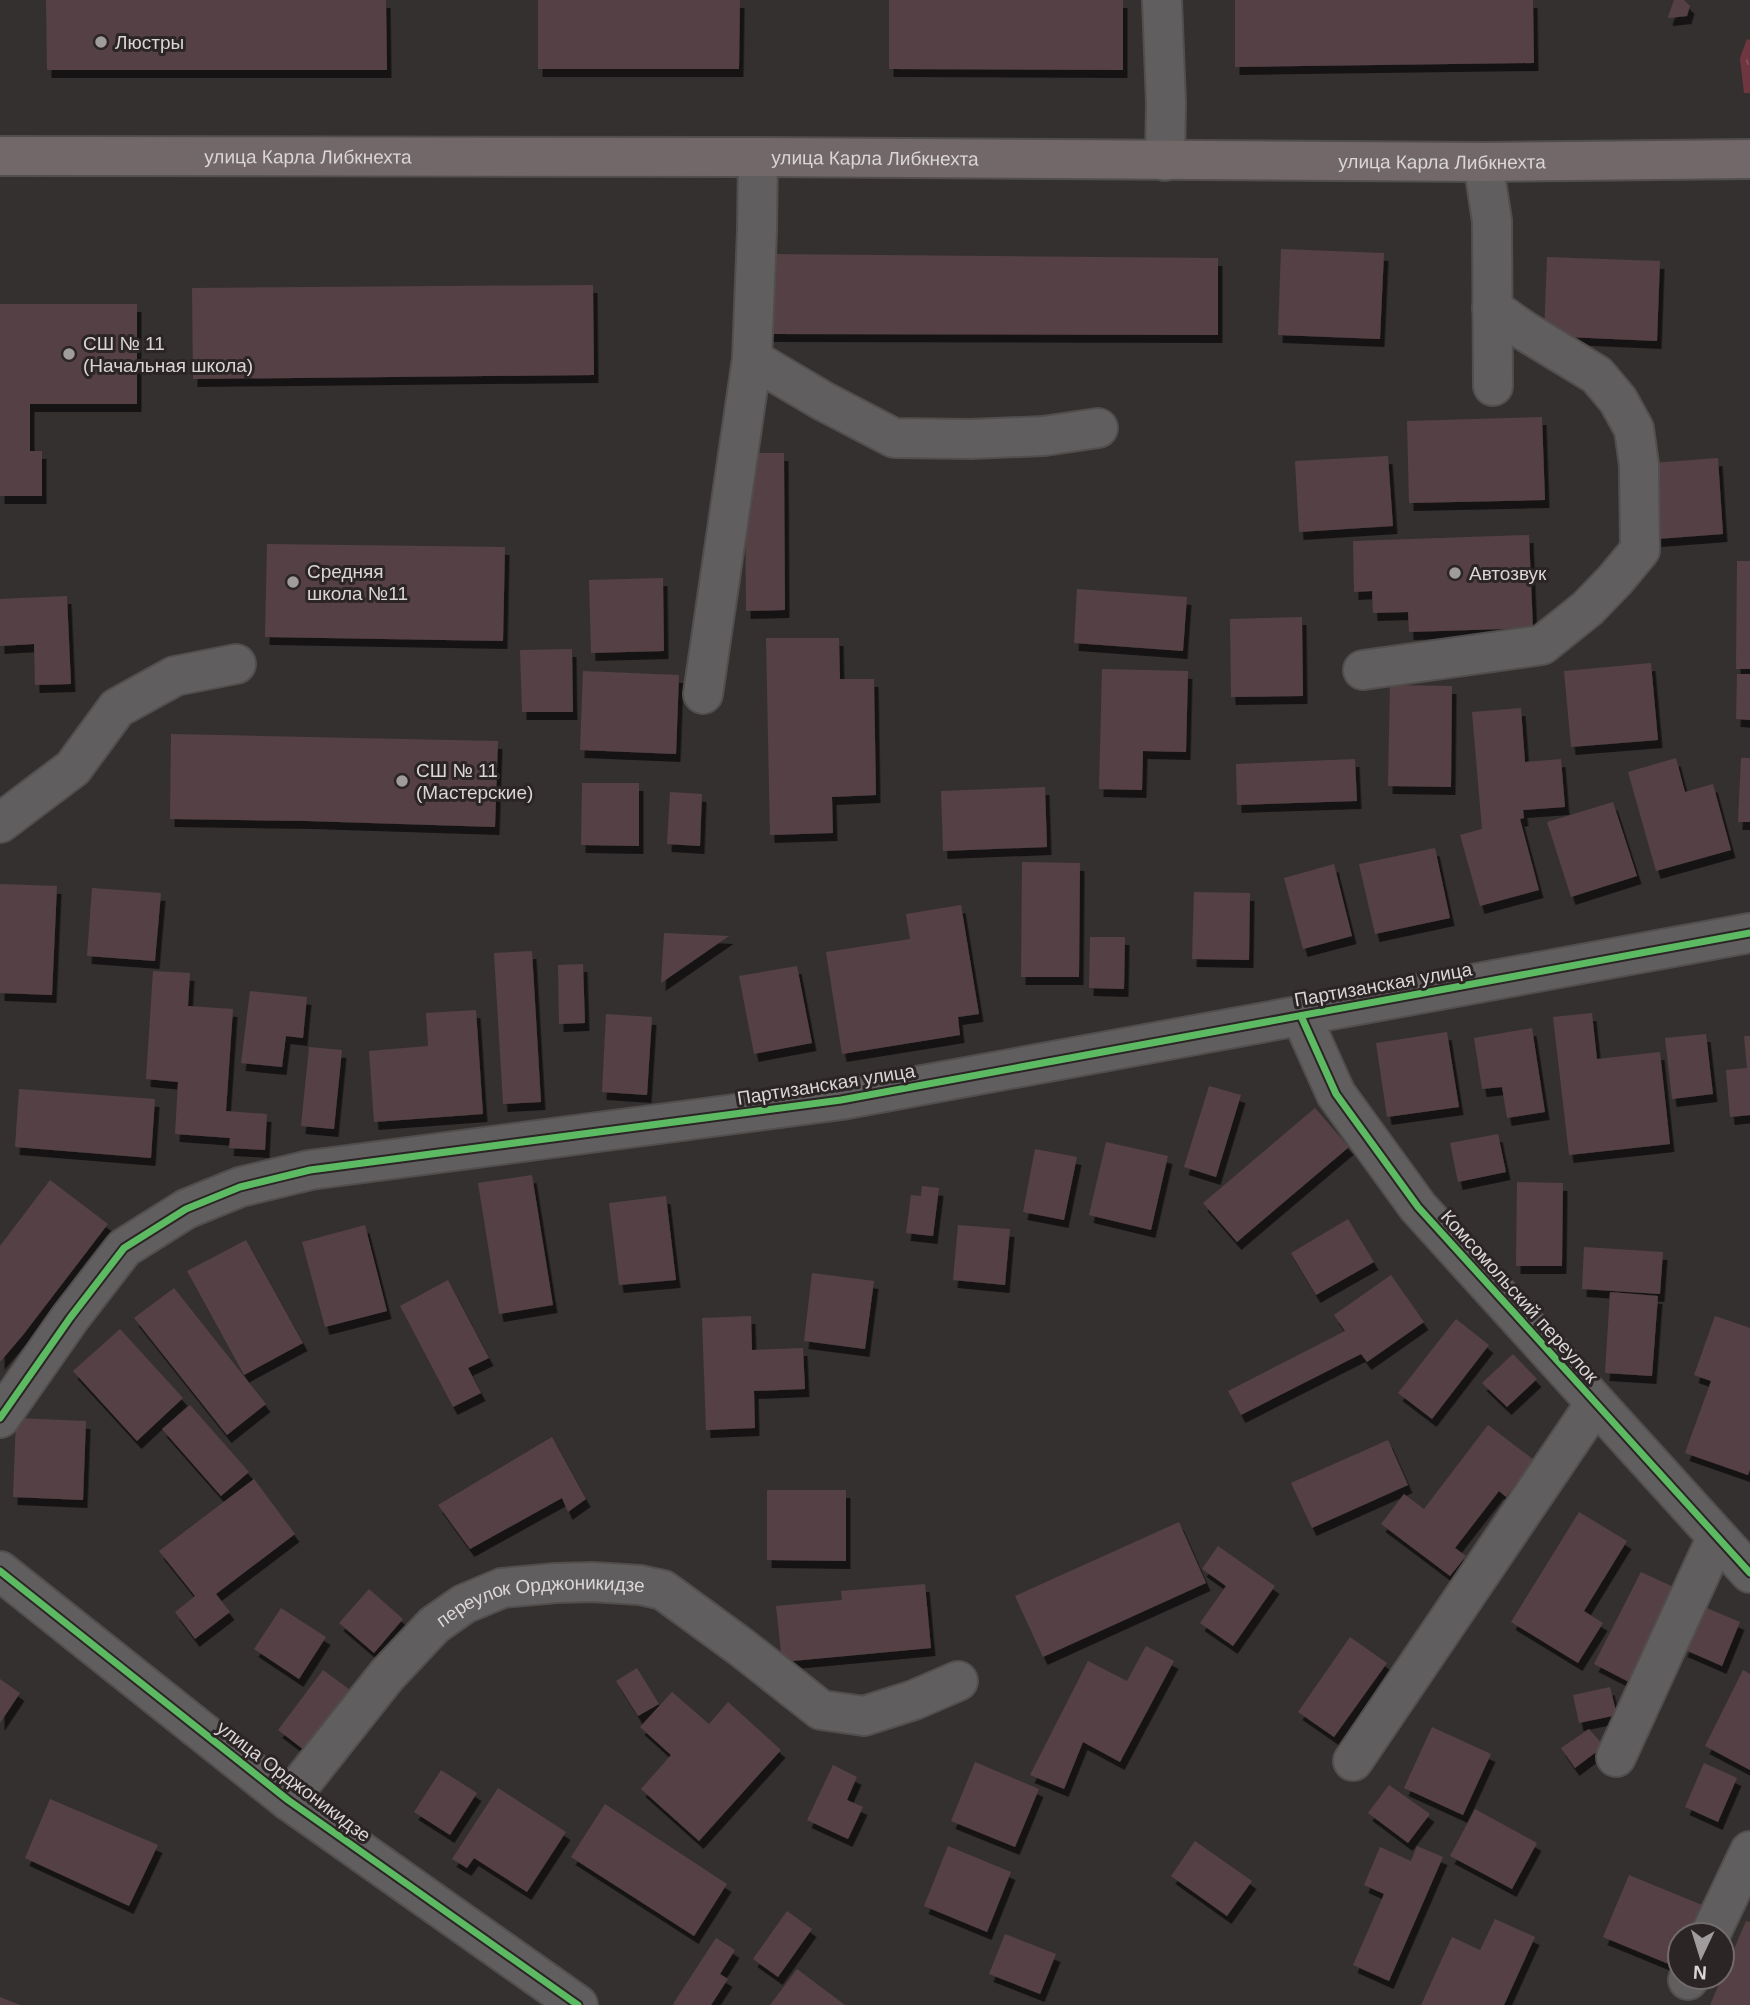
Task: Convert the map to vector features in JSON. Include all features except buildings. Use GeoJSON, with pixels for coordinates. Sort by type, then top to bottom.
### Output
{"type":"FeatureCollection","features":[{"type":"Feature","properties":{"kind":"main road","name":"улица Карла Либкнехта"},"geometry":{"type":"LineString","coordinates":[[0,156],[1483,162],[1750,159]]}},
{"type":"Feature","properties":{"kind":"street"},"geometry":{"type":"LineString","coordinates":[[1162,0],[1166,103],[1164,161]]}},
{"type":"Feature","properties":{"kind":"street"},"geometry":{"type":"LineString","coordinates":[[703,694],[752,359],[758,157]]}},
{"type":"Feature","properties":{"kind":"street"},"geometry":{"type":"LineString","coordinates":[[1483,162],[1492,222],[1493,386]]}},
{"type":"Feature","properties":{"kind":"street"},"geometry":{"type":"LineString","coordinates":[[1363,670],[1542,645],[1588,608],[1640,550],[1639,465],[1633,429],[1618,400],[1597,375],[1492,308]]}},
{"type":"Feature","properties":{"kind":"street"},"geometry":{"type":"LineString","coordinates":[[752,359],[823,401],[894,438],[1044,436],[1098,428]]}},
{"type":"Feature","properties":{"kind":"street"},"geometry":{"type":"LineString","coordinates":[[0,823],[73,768],[117,708],[175,676],[236,664]]}},
{"type":"Feature","properties":{"kind":"street","name":"Партизанская улица"},"geometry":{"type":"LineString","coordinates":[[0,1418],[70,1318],[124,1248],[186,1209],[240,1187],[310,1170],[841,1100],[1750,933]]}},
{"type":"Feature","properties":{"kind":"street","name":"Комсомольский переулок"},"geometry":{"type":"LineString","coordinates":[[1301,1016],[1336,1094],[1418,1207],[1750,1573]]}},
{"type":"Feature","properties":{"kind":"street"},"geometry":{"type":"LineString","coordinates":[[1353,1761],[1595,1404]]}},
{"type":"Feature","properties":{"kind":"street"},"geometry":{"type":"LineString","coordinates":[[1616,1758],[1717,1537]]}},
{"type":"Feature","properties":{"kind":"street","name":"улица Орджоникидзе"},"geometry":{"type":"LineString","coordinates":[[0,1571],[288,1800],[578,2005]]}},
{"type":"Feature","properties":{"kind":"street","name":"переулок Орджоникидзе"},"geometry":{"type":"LineString","coordinates":[[288,1800],[387,1675],[434,1625],[464,1604],[502,1588],[592,1582],[640,1585],[663,1590],[685,1604],[821,1710],[864,1716],[914,1700],[958,1681]]}},
{"type":"Feature","properties":{"kind":"street"},"geometry":{"type":"LineString","coordinates":[[1717,1921],[1750,1851]]}},
{"type":"Feature","properties":{"kind":"green space"},"geometry":{"type":"Polygon","coordinates":[[[1747,39],[1750,40],[1750,93],[1744,93],[1740,58],[1747,39]]]}},
{"type":"Feature","properties":{"kind":"cycle path"},"geometry":{"type":"LineString","coordinates":[[0,1418],[70,1318],[124,1248],[186,1209],[240,1187],[310,1170],[841,1100],[1750,933]]}},
{"type":"Feature","properties":{"kind":"cycle path"},"geometry":{"type":"LineString","coordinates":[[1301,1016],[1336,1094],[1418,1207],[1750,1573]]}},
{"type":"Feature","properties":{"kind":"cycle path"},"geometry":{"type":"LineString","coordinates":[[0,1571],[288,1800],[578,2005]]}},
{"type":"Feature","properties":{"kind":"place","name":"Люстры"},"geometry":{"type":"Point","coordinates":[101,42]}},
{"type":"Feature","properties":{"kind":"place","name":"СШ № 11 (Начальная школа)"},"geometry":{"type":"Point","coordinates":[69,354]}},
{"type":"Feature","properties":{"kind":"place","name":"Автозвук"},"geometry":{"type":"Point","coordinates":[1455,573]}},
{"type":"Feature","properties":{"kind":"place","name":"Средняя школа №11"},"geometry":{"type":"Point","coordinates":[293,582]}},
{"type":"Feature","properties":{"kind":"place","name":"СШ № 11 (Мастерские)"},"geometry":{"type":"Point","coordinates":[402,781]}}]}
